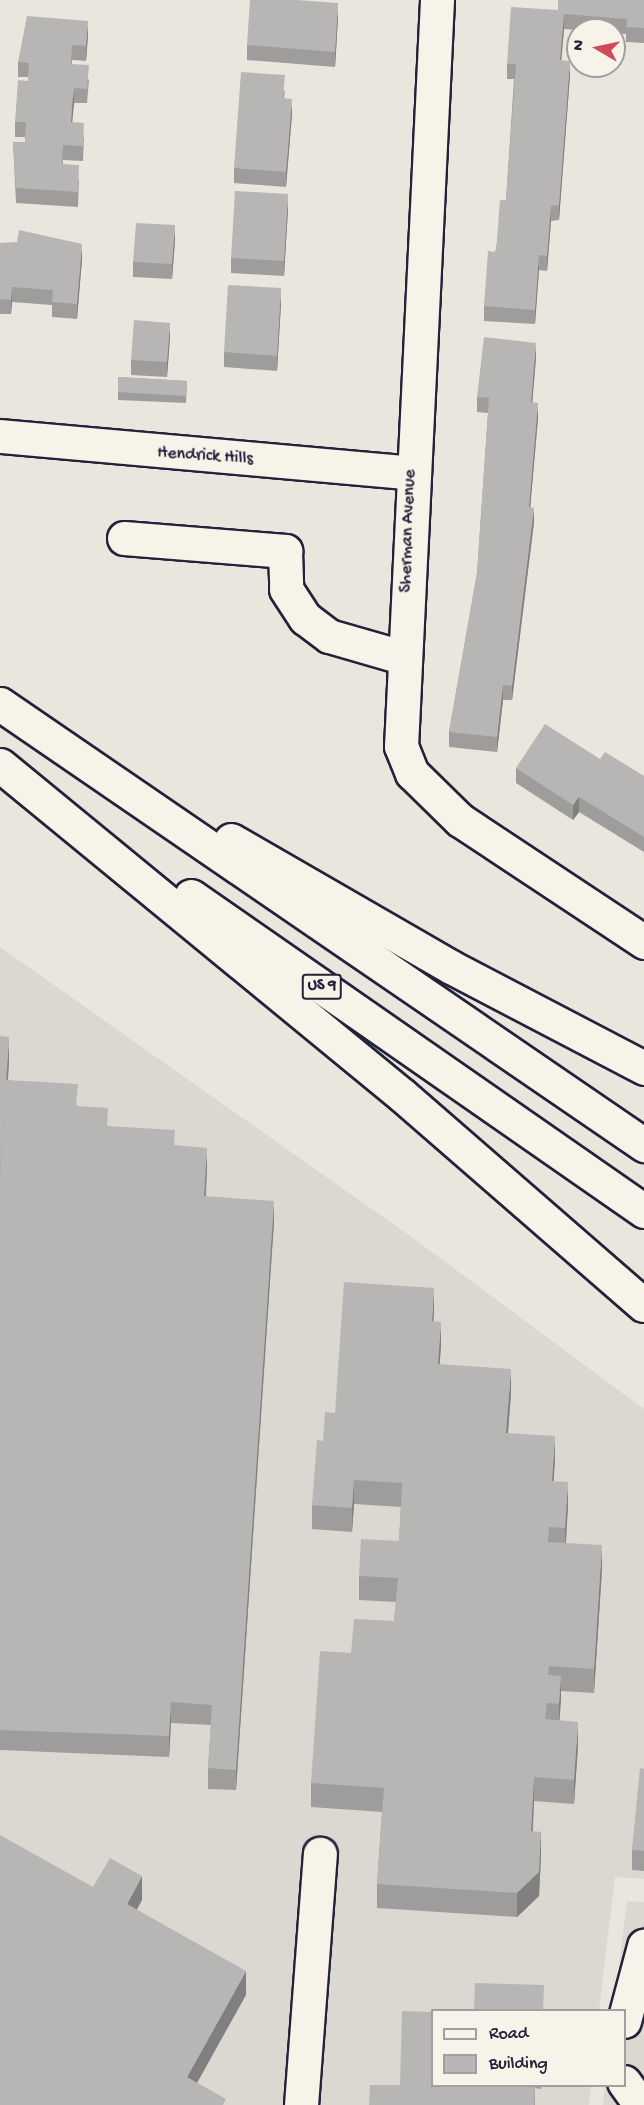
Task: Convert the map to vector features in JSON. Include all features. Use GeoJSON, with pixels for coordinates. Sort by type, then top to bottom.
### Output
{"type":"FeatureCollection","features":[{"type":"Feature","properties":{"kind":"main road","name":"Sherman Avenue"},"geometry":{"type":"LineString","coordinates":[[437,0],[411,472],[401,746],[412,773],[460,820],[644,942]]}},
{"type":"Feature","properties":{"kind":"main road","name":"Hendrick Hills"},"geometry":{"type":"LineString","coordinates":[[0,436],[411,472]]}},
{"type":"Feature","properties":{"kind":"main road"},"geometry":{"type":"LineString","coordinates":[[124,538],[285,551],[286,589],[305,618],[329,636],[405,658]]}},
{"type":"Feature","properties":{"kind":"main road"},"geometry":{"type":"LineString","coordinates":[[6,708],[451,967],[644,1068]]}},
{"type":"Feature","properties":{"kind":"main road"},"geometry":{"type":"LineString","coordinates":[[6,708],[644,1145]]}},
{"type":"Feature","properties":{"kind":"main road"},"geometry":{"type":"LineString","coordinates":[[0,764],[402,1095],[644,1305]]}},
{"type":"Feature","properties":{"kind":"main road","name":"US 9"},"geometry":{"type":"LineString","coordinates":[[0,764],[644,1211]]}},
{"type":"Feature","properties":{"kind":"main road"},"geometry":{"type":"LineString","coordinates":[[301,2105],[320,1854]]}},
{"type":"Feature","properties":{"kind":"main road"},"geometry":{"type":"LineString","coordinates":[[626,2014],[644,1946]]}},
{"type":"Feature","properties":{"kind":"main road"},"geometry":{"type":"LineString","coordinates":[[626,2085],[641,2105]]}},
{"type":"Feature","properties":{"kind":"shaded area"},"geometry":{"type":"Polygon","coordinates":[[[0,947],[413,1238],[644,1409],[644,1879],[615,1877],[599,2009],[431,2009],[431,2087],[591,2087],[589,2105],[0,2105],[0,947]]]}},
{"type":"Feature","properties":{"kind":"shaded area"},"geometry":{"type":"Polygon","coordinates":[[[627,1901],[644,1902],[644,2105],[603,2105],[605,2087],[626,2087],[626,2009],[614,2009],[627,1901]]]}},
{"type":"Feature","properties":{"kind":"building"},"geometry":{"type":"Polygon","coordinates":[[[250,0],[338,3],[335,52],[247,45],[250,0]]]}},
{"type":"Feature","properties":{"kind":"building"},"geometry":{"type":"Polygon","coordinates":[[[558,0],[644,0],[644,28],[626,27],[626,18],[564,14],[560,60],[566,61],[566,78],[569,78],[559,205],[551,206],[547,256],[539,255],[535,310],[484,306],[488,251],[496,252],[500,200],[506,200],[516,64],[507,64],[511,7],[558,10],[558,0]]]}},
{"type":"Feature","properties":{"kind":"building"},"geometry":{"type":"Polygon","coordinates":[[[27,16],[88,21],[86,46],[72,45],[71,64],[89,65],[87,89],[74,88],[72,105],[71,122],[84,123],[83,146],[63,145],[62,164],[79,165],[78,192],[16,188],[13,142],[25,142],[26,122],[15,122],[18,80],[28,81],[29,63],[18,62],[27,16]]]}},
{"type":"Feature","properties":{"kind":"building"},"geometry":{"type":"Polygon","coordinates":[[[241,72],[285,75],[283,98],[292,99],[286,172],[234,168],[241,72]]]}},
{"type":"Feature","properties":{"kind":"building"},"geometry":{"type":"Polygon","coordinates":[[[235,191],[288,194],[284,261],[231,258],[235,191]]]}},
{"type":"Feature","properties":{"kind":"building"},"geometry":{"type":"Polygon","coordinates":[[[136,223],[175,225],[172,264],[133,262],[136,223]]]}},
{"type":"Feature","properties":{"kind":"building"},"geometry":{"type":"Polygon","coordinates":[[[19,230],[82,244],[77,304],[52,302],[53,290],[12,287],[11,300],[0,299],[0,243],[17,242],[19,230]]]}},
{"type":"Feature","properties":{"kind":"building"},"geometry":{"type":"Polygon","coordinates":[[[228,285],[281,288],[277,356],[224,352],[228,285]]]}},
{"type":"Feature","properties":{"kind":"building"},"geometry":{"type":"Polygon","coordinates":[[[134,320],[170,323],[167,362],[131,360],[134,320]]]}},
{"type":"Feature","properties":{"kind":"building"},"geometry":{"type":"Polygon","coordinates":[[[484,337],[536,343],[531,402],[538,403],[529,507],[534,508],[512,686],[503,685],[497,737],[449,732],[477,573],[489,398],[477,397],[484,337]]]}},
{"type":"Feature","properties":{"kind":"building"},"geometry":{"type":"Polygon","coordinates":[[[118,377],[187,381],[186,396],[118,392],[118,377]]]}},
{"type":"Feature","properties":{"kind":"building"},"geometry":{"type":"Polygon","coordinates":[[[545,724],[600,759],[605,752],[644,776],[644,837],[579,797],[573,805],[516,768],[545,724]]]}},
{"type":"Feature","properties":{"kind":"building"},"geometry":{"type":"Polygon","coordinates":[[[0,1036],[9,1037],[0,1172],[0,1036]]]}},
{"type":"Feature","properties":{"kind":"building"},"geometry":{"type":"Polygon","coordinates":[[[6,1080],[78,1084],[76,1106],[108,1108],[107,1126],[175,1130],[174,1145],[207,1148],[204,1196],[274,1201],[236,1770],[208,1768],[212,1705],[171,1702],[169,1736],[0,1730],[0,1176],[6,1080]]]}},
{"type":"Feature","properties":{"kind":"building"},"geometry":{"type":"Polygon","coordinates":[[[344,1282],[434,1288],[432,1321],[441,1322],[438,1364],[511,1369],[506,1433],[555,1436],[552,1481],[568,1482],[565,1528],[549,1527],[548,1542],[602,1545],[594,1669],[549,1666],[548,1675],[561,1676],[559,1704],[547,1703],[545,1719],[578,1722],[574,1780],[534,1777],[531,1831],[541,1832],[539,1872],[517,1893],[377,1884],[384,1788],[311,1783],[320,1651],[351,1653],[354,1619],[394,1621],[398,1578],[359,1576],[361,1539],[399,1541],[402,1483],[354,1480],[352,1508],[312,1505],[317,1440],[323,1441],[325,1412],[335,1413],[344,1282]]]}},
{"type":"Feature","properties":{"kind":"building"},"geometry":{"type":"Polygon","coordinates":[[[640,1768],[644,1769],[644,1851],[632,1850],[640,1768]]]}},
{"type":"Feature","properties":{"kind":"building"},"geometry":{"type":"Polygon","coordinates":[[[0,1835],[93,1887],[110,1858],[142,1876],[127,1904],[246,1971],[187,2077],[226,2099],[223,2105],[0,2105],[0,1835]]]}},
{"type":"Feature","properties":{"kind":"building"},"geometry":{"type":"Polygon","coordinates":[[[475,1983],[544,1985],[543,2009],[474,2009],[475,1983]]]}},
{"type":"Feature","properties":{"kind":"building"},"geometry":{"type":"Polygon","coordinates":[[[402,2011],[431,2012],[431,2087],[535,2087],[534,2105],[369,2105],[370,2085],[400,2085],[402,2011]]]}}]}
